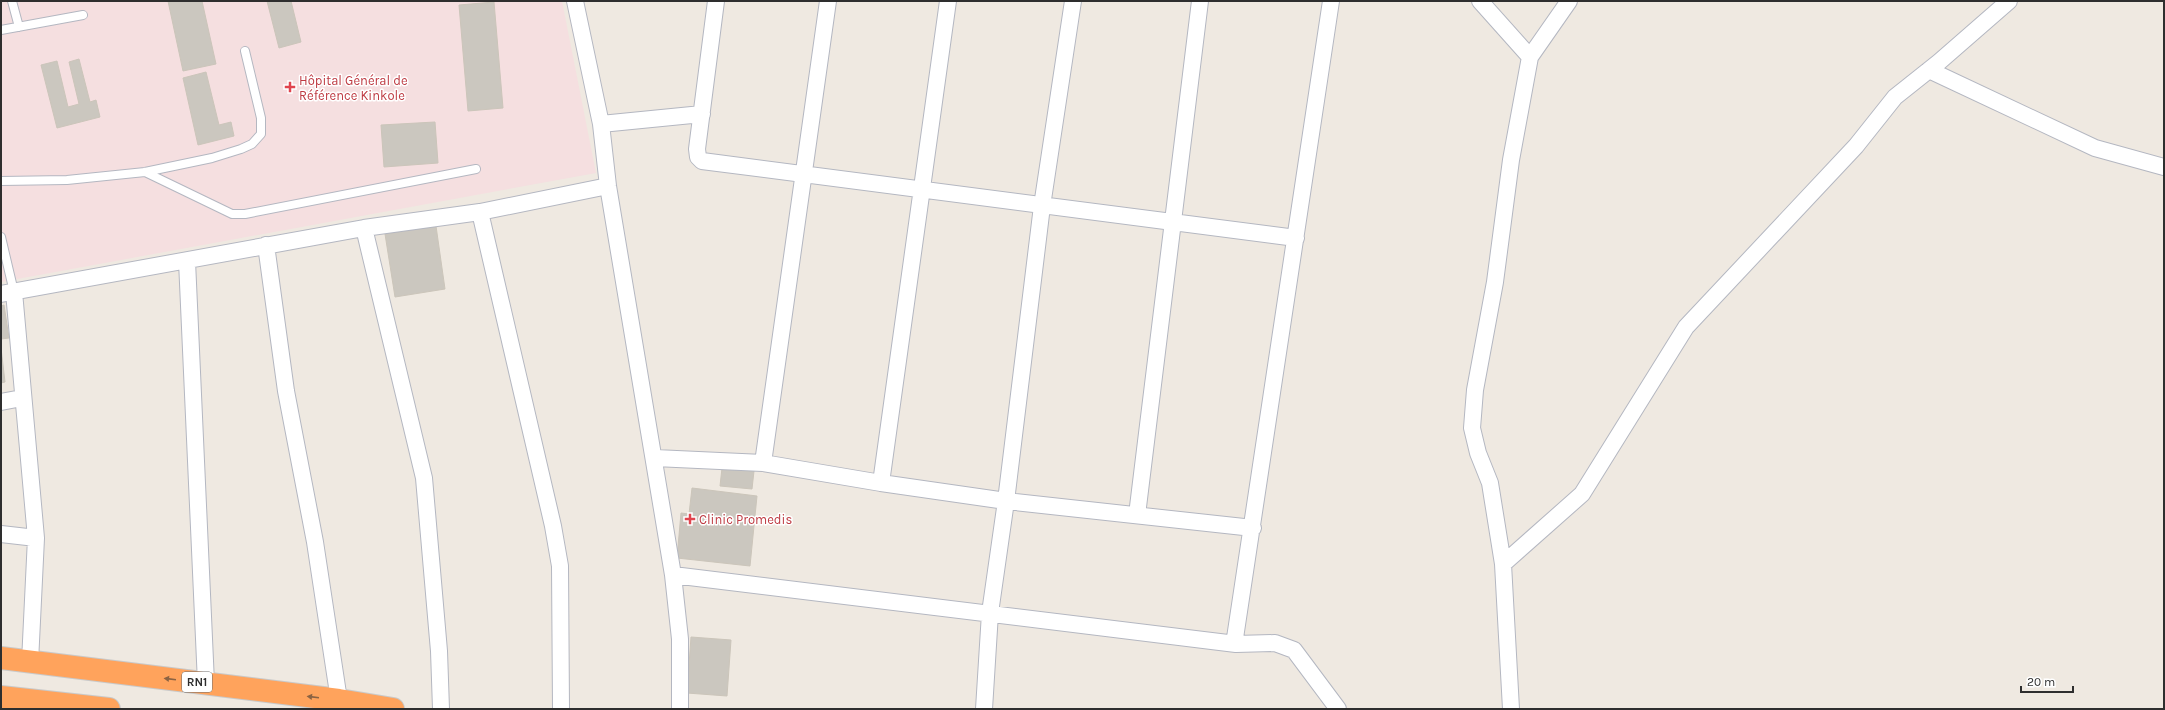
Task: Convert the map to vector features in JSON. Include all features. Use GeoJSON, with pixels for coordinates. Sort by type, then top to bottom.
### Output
{"type":"FeatureCollection","features":[{"type":"Feature","properties":{"kind":"highway","name":"RN1"},"geometry":{"type":"LineString","coordinates":[[1,658],[339,700],[393,709]]}},
{"type":"Feature","properties":{"kind":"highway"},"geometry":{"type":"LineString","coordinates":[[6,702],[109,709]]}},
{"type":"Feature","properties":{"kind":"street"},"geometry":{"type":"LineString","coordinates":[[575,1],[601,124],[608,186],[655,458],[673,575],[680,639],[680,709]]}},
{"type":"Feature","properties":{"kind":"street"},"geometry":{"type":"LineString","coordinates":[[716,1],[697,149],[698,157],[702,161],[803,176],[1296,238]]}},
{"type":"Feature","properties":{"kind":"street"},"geometry":{"type":"LineString","coordinates":[[763,463],[828,1]]}},
{"type":"Feature","properties":{"kind":"street"},"geometry":{"type":"LineString","coordinates":[[881,483],[948,1]]}},
{"type":"Feature","properties":{"kind":"street"},"geometry":{"type":"LineString","coordinates":[[984,709],[990,613],[1006,501],[1042,206],[1073,1]]}},
{"type":"Feature","properties":{"kind":"street"},"geometry":{"type":"LineString","coordinates":[[1137,516],[1200,1]]}},
{"type":"Feature","properties":{"kind":"street"},"geometry":{"type":"LineString","coordinates":[[1236,644],[1331,1]]}},
{"type":"Feature","properties":{"kind":"street"},"geometry":{"type":"LineString","coordinates":[[1480,1],[1530,57]]}},
{"type":"Feature","properties":{"kind":"street"},"geometry":{"type":"LineString","coordinates":[[1511,709],[1503,564],[1490,483],[1478,453],[1472,428],[1474,390],[1495,282],[1511,160],[1530,57],[1568,1]]}},
{"type":"Feature","properties":{"kind":"street"},"geometry":{"type":"LineString","coordinates":[[1503,564],[1582,494],[1686,327],[1856,146],[1895,97],[1929,70],[2009,1]]}},
{"type":"Feature","properties":{"kind":"street"},"geometry":{"type":"LineString","coordinates":[[1929,70],[2095,148],[2164,167]]}},
{"type":"Feature","properties":{"kind":"street"},"geometry":{"type":"LineString","coordinates":[[601,124],[702,114]]}},
{"type":"Feature","properties":{"kind":"street"},"geometry":{"type":"LineString","coordinates":[[30,662],[36,538],[22,398],[7,293],[364,228],[480,212],[608,186]]}},
{"type":"Feature","properties":{"kind":"street"},"geometry":{"type":"LineString","coordinates":[[480,212],[553,526],[560,566],[561,709]]}},
{"type":"Feature","properties":{"kind":"street"},"geometry":{"type":"LineString","coordinates":[[364,228],[424,478],[439,651],[441,709]]}},
{"type":"Feature","properties":{"kind":"street"},"geometry":{"type":"LineString","coordinates":[[266,246],[286,391],[315,542],[339,700]]}},
{"type":"Feature","properties":{"kind":"street"},"geometry":{"type":"LineString","coordinates":[[187,261],[206,683]]}},
{"type":"Feature","properties":{"kind":"street"},"geometry":{"type":"LineString","coordinates":[[1,402],[22,398]]}},
{"type":"Feature","properties":{"kind":"street"},"geometry":{"type":"LineString","coordinates":[[655,458],[763,463],[881,483],[1006,501],[1253,528]]}},
{"type":"Feature","properties":{"kind":"street"},"geometry":{"type":"LineString","coordinates":[[1,534],[36,538]]}},
{"type":"Feature","properties":{"kind":"street"},"geometry":{"type":"LineString","coordinates":[[673,575],[1236,644],[1275,643],[1294,650],[1338,709]]}},
{"type":"Feature","properties":{"kind":"lane"},"geometry":{"type":"LineString","coordinates":[[12,1],[19,27]]}},
{"type":"Feature","properties":{"kind":"lane"},"geometry":{"type":"LineString","coordinates":[[1,30],[83,15]]}},
{"type":"Feature","properties":{"kind":"lane"},"geometry":{"type":"LineString","coordinates":[[1,181],[67,180],[145,172],[212,158],[252,144],[261,134],[261,118],[245,51]]}},
{"type":"Feature","properties":{"kind":"lane"},"geometry":{"type":"LineString","coordinates":[[145,172],[232,214],[245,214],[476,169]]}},
{"type":"Feature","properties":{"kind":"lane"},"geometry":{"type":"LineString","coordinates":[[1,237],[7,293]]}},
{"type":"Feature","properties":{"kind":"shaded area","name":"Hôpital Général de Référence Kinkole"},"geometry":{"type":"Polygon","coordinates":[[[1,1],[562,1],[596,173],[1,282],[1,1]]]}},
{"type":"Feature","properties":{"kind":"building"},"geometry":{"type":"Polygon","coordinates":[[[168,1],[202,1],[216,64],[183,71],[168,1]]]}},
{"type":"Feature","properties":{"kind":"building"},"geometry":{"type":"Polygon","coordinates":[[[267,1],[291,1],[301,42],[279,48],[267,1]]]}},
{"type":"Feature","properties":{"kind":"building"},"geometry":{"type":"Polygon","coordinates":[[[494,2],[503,108],[468,111],[459,5],[494,2]]]}},
{"type":"Feature","properties":{"kind":"building"},"geometry":{"type":"Polygon","coordinates":[[[79,59],[90,102],[96,100],[100,117],[57,128],[41,65],[57,61],[68,107],[79,104],[69,62],[79,59]]]}},
{"type":"Feature","properties":{"kind":"building"},"geometry":{"type":"Polygon","coordinates":[[[206,72],[219,125],[231,122],[234,136],[198,145],[183,78],[206,72]]]}},
{"type":"Feature","properties":{"kind":"building"},"geometry":{"type":"Polygon","coordinates":[[[435,122],[438,163],[384,167],[381,125],[435,122]]]}},
{"type":"Feature","properties":{"kind":"building"},"geometry":{"type":"Polygon","coordinates":[[[436,226],[445,289],[395,297],[385,234],[436,226]]]}},
{"type":"Feature","properties":{"kind":"building"},"geometry":{"type":"Polygon","coordinates":[[[4,305],[9,338],[1,339],[1,306],[4,305]]]}},
{"type":"Feature","properties":{"kind":"building"},"geometry":{"type":"Polygon","coordinates":[[[1,348],[5,382],[1,383],[1,348]]]}},
{"type":"Feature","properties":{"kind":"building"},"geometry":{"type":"Polygon","coordinates":[[[722,468],[754,471],[752,489],[720,486],[722,468]]]}},
{"type":"Feature","properties":{"kind":"building"},"geometry":{"type":"Polygon","coordinates":[[[692,488],[757,496],[750,566],[677,558],[681,513],[689,514],[692,488]]]}},
{"type":"Feature","properties":{"kind":"building"},"geometry":{"type":"Polygon","coordinates":[[[691,637],[731,640],[727,696],[687,693],[691,637]]]}},
{"type":"Feature","properties":{"kind":"place","name":"Hôpital Général de Référence Kinkole"},"geometry":{"type":"Point","coordinates":[290,87]}},
{"type":"Feature","properties":{"kind":"place","name":"Clinic Promedis"},"geometry":{"type":"Point","coordinates":[690,519]}}]}
